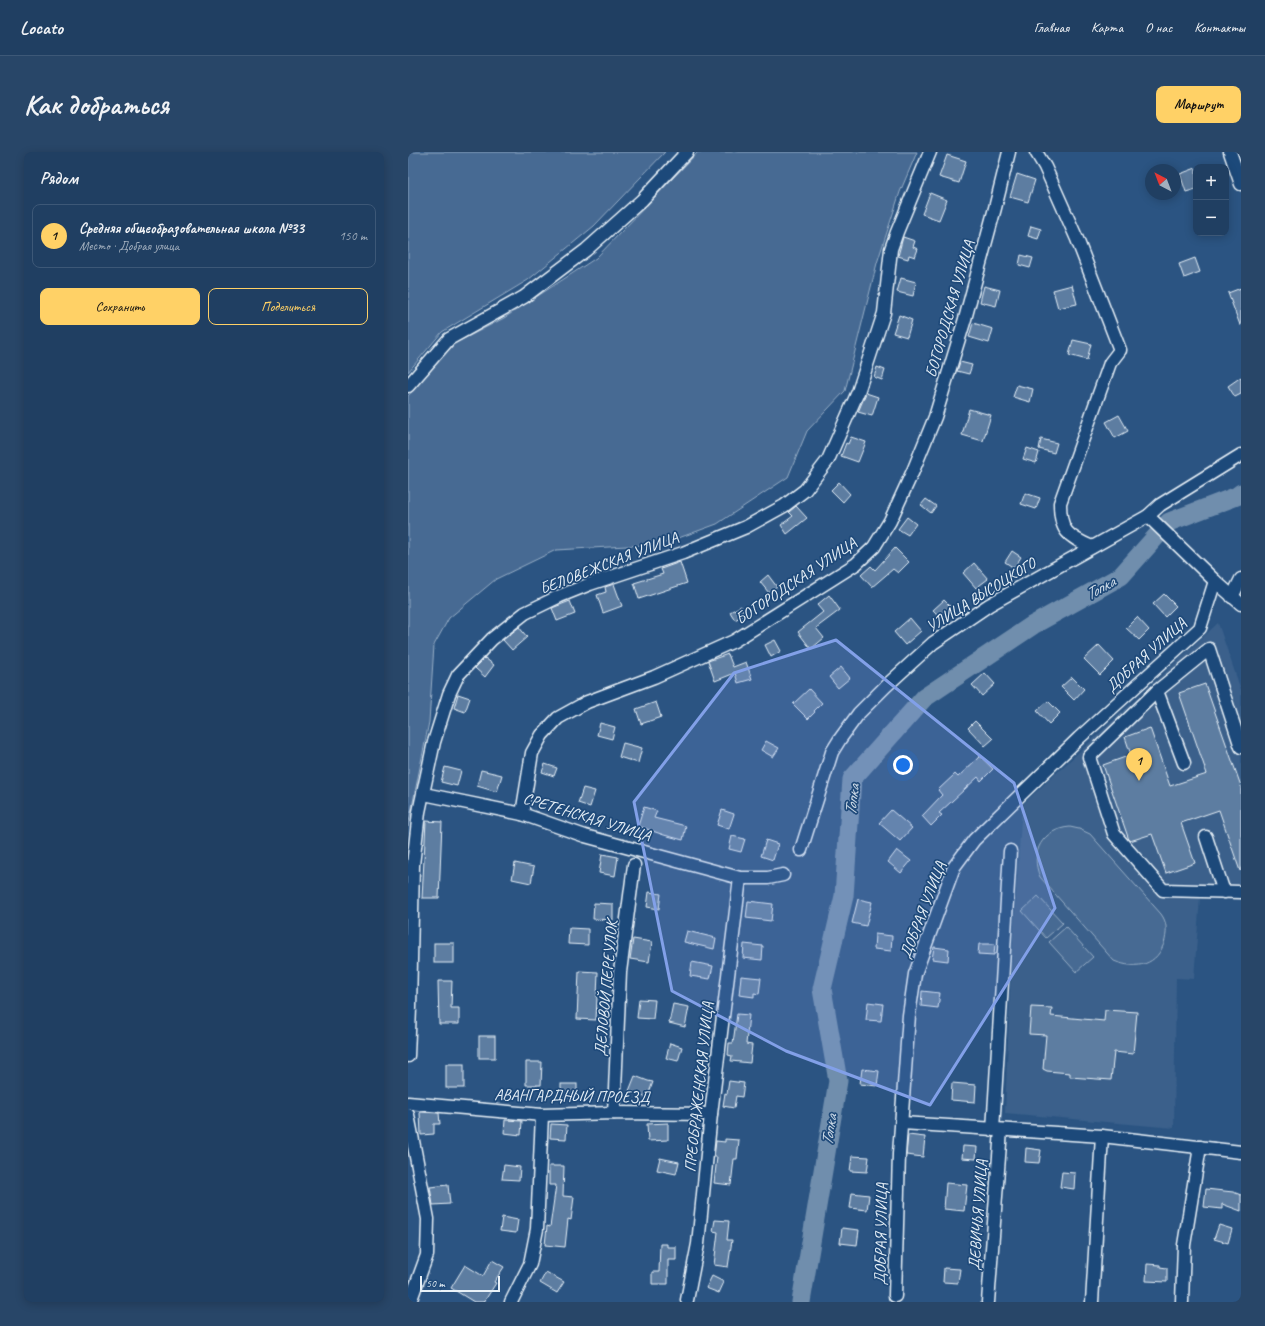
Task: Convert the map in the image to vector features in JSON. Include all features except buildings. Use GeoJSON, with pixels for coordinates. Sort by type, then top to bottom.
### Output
{"type":"FeatureCollection","features":[{"type":"Feature","properties":{"kind":"street"},"geometry":{"type":"LineString","coordinates":[[408,386],[449,339],[524,297],[586,250],[642,200],[687,152]]}},
{"type":"Feature","properties":{"kind":"street","name":"БЕЛОВЕЖСКАЯ УЛИЦА"},"geometry":{"type":"LineString","coordinates":[[408,1056],[413,865],[419,812],[434,742],[449,694],[458,675],[492,639],[525,613],[560,596],[590,584],[683,553],[746,527],[784,506],[805,490],[828,460],[858,392],[884,313],[892,249],[897,232],[930,152]]}},
{"type":"Feature","properties":{"kind":"street","name":"БОГОРОДСКАЯ УЛИЦА"},"geometry":{"type":"LineString","coordinates":[[522,814],[532,753],[542,735],[558,718],[587,702],[654,677],[734,641],[856,564],[874,547],[890,521],[913,471],[935,417],[996,208],[1009,152]]}},
{"type":"Feature","properties":{"kind":"street"},"geometry":{"type":"LineString","coordinates":[[1036,152],[1045,167],[1077,239],[1120,350],[1110,363],[1060,503],[1060,517],[1066,533],[1079,542],[1092,547]]}},
{"type":"Feature","properties":{"kind":"street"},"geometry":{"type":"LineString","coordinates":[[1230,152],[1241,184]]}},
{"type":"Feature","properties":{"kind":"street","name":"УЛИЦА ВЫСОЦКОГО"},"geometry":{"type":"LineString","coordinates":[[802,850],[832,752],[840,739],[859,713],[933,643],[989,605],[1148,516],[1160,506],[1241,455]]}},
{"type":"Feature","properties":{"kind":"street"},"geometry":{"type":"LineString","coordinates":[[1148,516],[1233,597],[1241,579]]}},
{"type":"Feature","properties":{"kind":"street","name":"ДОБРАЯ УЛИЦА"},"geometry":{"type":"LineString","coordinates":[[895,1296],[899,1154],[909,1015],[915,974],[954,867],[974,840],[1079,738],[1200,628],[1215,581]]}},
{"type":"Feature","properties":{"kind":"street"},"geometry":{"type":"LineString","coordinates":[[1241,747],[1209,648],[1157,691],[1089,757],[1114,834],[1163,890],[1241,892]]}},
{"type":"Feature","properties":{"kind":"street"},"geometry":{"type":"LineString","coordinates":[[1157,691],[1184,763]]}},
{"type":"Feature","properties":{"kind":"street","name":"СРЕТЕНСКАЯ УЛИЦА"},"geometry":{"type":"LineString","coordinates":[[424,794],[522,814],[585,836],[740,878],[768,878],[783,875]]}},
{"type":"Feature","properties":{"kind":"street"},"geometry":{"type":"LineString","coordinates":[[1206,837],[1224,892]]}},
{"type":"Feature","properties":{"kind":"street","name":"ДЕВИЧЬЯ УЛИЦА"},"geometry":{"type":"LineString","coordinates":[[988,1302],[1010,851]]}},
{"type":"Feature","properties":{"kind":"street","name":"ДЕЛОВОЙ ПЕРЕУЛОК"},"geometry":{"type":"LineString","coordinates":[[614,1113],[620,972],[634,865]]}},
{"type":"Feature","properties":{"kind":"street","name":"ПРЕОБРАЖЕНСКАЯ УЛИЦА"},"geometry":{"type":"LineString","coordinates":[[687,1300],[698,1244],[711,1114],[740,878]]}},
{"type":"Feature","properties":{"kind":"street","name":"АВАНГАРДНЫЙ ПРОЕЗД"},"geometry":{"type":"LineString","coordinates":[[408,1103],[542,1115],[614,1113],[711,1114]]}},
{"type":"Feature","properties":{"kind":"street"},"geometry":{"type":"LineString","coordinates":[[511,1302],[530,1264],[537,1229],[542,1115]]}},
{"type":"Feature","properties":{"kind":"street"},"geometry":{"type":"LineString","coordinates":[[408,1116],[428,1219],[427,1255],[410,1302]]}},
{"type":"Feature","properties":{"kind":"street"},"geometry":{"type":"LineString","coordinates":[[902,1123],[1102,1136],[1241,1152]]}},
{"type":"Feature","properties":{"kind":"street"},"geometry":{"type":"LineString","coordinates":[[1092,1302],[1102,1136]]}},
{"type":"Feature","properties":{"kind":"street"},"geometry":{"type":"LineString","coordinates":[[1182,1302],[1184,1244],[1200,1147]]}},
{"type":"Feature","properties":{"kind":"highlighted area"},"geometry":{"type":"Polygon","coordinates":[[[836,640],[1014,783],[1055,908],[930,1105],[786,1051],[672,991],[634,802],[734,673],[836,640]]]}},
{"type":"Feature","properties":{"kind":"shaded area"},"geometry":{"type":"Polygon","coordinates":[[[408,152],[665,152],[594,226],[528,280],[442,332],[408,372],[408,152]]]}},
{"type":"Feature","properties":{"kind":"shaded area"},"geometry":{"type":"Polygon","coordinates":[[[698,152],[917,152],[900,192],[877,263],[845,391],[807,431],[788,477],[717,524],[662,544],[556,550],[496,579],[449,618],[434,645],[429,722],[408,827],[408,396],[454,344],[504,318],[596,258],[698,152]]]}},
{"type":"Feature","properties":{"kind":"shaded area"},"geometry":{"type":"Polygon","coordinates":[[[1218,623],[1241,690],[1241,899],[1200,897],[1194,979],[1176,978],[1174,1128],[1005,1113],[1011,968],[1022,805],[1218,623]]]}},
{"type":"Feature","properties":{"kind":"shaded area"},"geometry":{"type":"Polygon","coordinates":[[[1070,827],[1090,834],[1163,917],[1166,926],[1165,940],[1162,949],[1152,960],[1145,964],[1138,965],[1122,964],[1114,961],[1040,877],[1036,859],[1041,843],[1052,832],[1070,827]]]}},
{"type":"Feature","properties":{"kind":"shaded area"},"geometry":{"type":"Polygon","coordinates":[[[1038,896],[1063,923],[1046,938],[1022,911],[1038,896]]]}},
{"type":"Feature","properties":{"kind":"shaded area"},"geometry":{"type":"Polygon","coordinates":[[[1066,927],[1093,957],[1076,972],[1049,942],[1066,927]]]}},
{"type":"Feature","properties":{"kind":"waterway","name":"Топка"},"geometry":{"type":"LineString","coordinates":[[801,1302],[838,1081],[822,989],[844,896],[852,779],[924,698],[1033,625],[1121,576],[1169,522],[1237,496],[1241,493]]}},
{"type":"Feature","properties":{"kind":"place","name":"Средняя общеобразовательная школа №33"},"geometry":{"type":"Point","coordinates":[1139,781]}}]}
